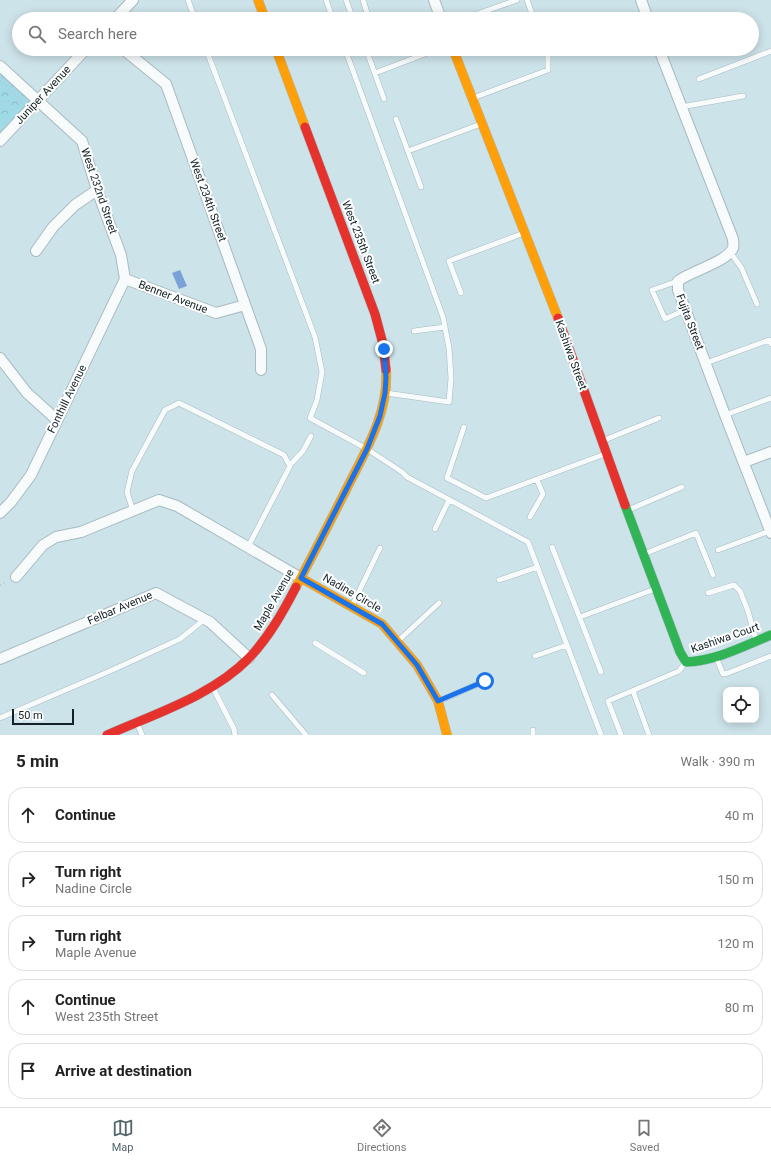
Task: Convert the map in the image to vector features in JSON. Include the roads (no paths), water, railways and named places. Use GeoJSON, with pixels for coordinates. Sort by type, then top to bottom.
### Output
{"type":"FeatureCollection","features":[{"type":"Feature","properties":{"kind":"street"},"geometry":{"type":"LineString","coordinates":[[121,12],[132,0]]}},
{"type":"Feature","properties":{"kind":"street"},"geometry":{"type":"LineString","coordinates":[[258,0],[262,12]]}},
{"type":"Feature","properties":{"kind":"street"},"geometry":{"type":"LineString","coordinates":[[434,0],[438,12]]}},
{"type":"Feature","properties":{"kind":"street"},"geometry":{"type":"LineString","coordinates":[[641,0],[645,12]]}},
{"type":"Feature","properties":{"kind":"street","name":"Juniper Avenue"},"geometry":{"type":"LineString","coordinates":[[0,142],[79,56]]}},
{"type":"Feature","properties":{"kind":"street","name":"West 234th Street"},"geometry":{"type":"LineString","coordinates":[[132,56],[166,84],[261,349],[261,370]]}},
{"type":"Feature","properties":{"kind":"street","name":"West 235th Street"},"geometry":{"type":"LineString","coordinates":[[279,56],[382,334],[386,370],[385,393],[380,416],[367,449]]}},
{"type":"Feature","properties":{"kind":"street","name":"Kashiwa Street"},"geometry":{"type":"LineString","coordinates":[[456,56],[568,345],[601,441],[643,554],[680,652],[686,662]]}},
{"type":"Feature","properties":{"kind":"street"},"geometry":{"type":"LineString","coordinates":[[662,56],[733,239],[734,247],[730,252]]}},
{"type":"Feature","properties":{"kind":"street","name":"West 232nd Street"},"geometry":{"type":"LineString","coordinates":[[0,66],[82,141],[97,190],[121,255],[125,278]]}},
{"type":"Feature","properties":{"kind":"street"},"geometry":{"type":"LineString","coordinates":[[36,251],[52,227],[75,205],[97,190]]}},
{"type":"Feature","properties":{"kind":"street","name":"Fujita Street"},"geometry":{"type":"LineString","coordinates":[[730,252],[725,258],[685,276],[678,281],[678,290],[771,532]]}},
{"type":"Feature","properties":{"kind":"street","name":"Benner Avenue"},"geometry":{"type":"LineString","coordinates":[[125,278],[216,313],[245,305]]}},
{"type":"Feature","properties":{"kind":"street","name":"Fonthill Avenue"},"geometry":{"type":"LineString","coordinates":[[0,512],[11,502],[30,475],[125,278]]}},
{"type":"Feature","properties":{"kind":"street"},"geometry":{"type":"LineString","coordinates":[[0,358],[28,393],[57,420]]}},
{"type":"Feature","properties":{"kind":"street","name":"Maple Avenue"},"geometry":{"type":"LineString","coordinates":[[107,735],[213,687],[238,668],[263,643],[275,625],[301,578],[367,449]]}},
{"type":"Feature","properties":{"kind":"street"},"geometry":{"type":"LineString","coordinates":[[744,462],[771,452]]}},
{"type":"Feature","properties":{"kind":"street"},"geometry":{"type":"LineString","coordinates":[[16,577],[43,545],[56,537],[81,532],[159,500],[177,506],[301,578]]}},
{"type":"Feature","properties":{"kind":"street","name":"Nadine Circle"},"geometry":{"type":"LineString","coordinates":[[301,578],[382,624],[417,665],[438,701],[447,735]]}},
{"type":"Feature","properties":{"kind":"street","name":"Felbar Avenue"},"geometry":{"type":"LineString","coordinates":[[0,659],[156,593],[210,622],[249,658]]}},
{"type":"Feature","properties":{"kind":"street","name":"Kashiwa Court"},"geometry":{"type":"LineString","coordinates":[[686,662],[693,663],[716,656],[771,635]]}},
{"type":"Feature","properties":{"kind":"lane"},"geometry":{"type":"LineString","coordinates":[[188,0],[192,12]]}},
{"type":"Feature","properties":{"kind":"lane"},"geometry":{"type":"LineString","coordinates":[[326,0],[330,12]]}},
{"type":"Feature","properties":{"kind":"lane"},"geometry":{"type":"LineString","coordinates":[[346,0],[351,12]]}},
{"type":"Feature","properties":{"kind":"lane"},"geometry":{"type":"LineString","coordinates":[[363,0],[367,12]]}},
{"type":"Feature","properties":{"kind":"lane"},"geometry":{"type":"LineString","coordinates":[[483,12],[517,0]]}},
{"type":"Feature","properties":{"kind":"lane"},"geometry":{"type":"LineString","coordinates":[[527,0],[531,12]]}},
{"type":"Feature","properties":{"kind":"lane"},"geometry":{"type":"LineString","coordinates":[[759,56],[771,51]]}},
{"type":"Feature","properties":{"kind":"lane"},"geometry":{"type":"LineString","coordinates":[[209,56],[315,337],[322,372],[317,400],[310,418],[367,449],[402,472],[407,477],[528,542],[601,735]]}},
{"type":"Feature","properties":{"kind":"lane"},"geometry":{"type":"LineString","coordinates":[[348,56],[443,317],[449,348],[451,378],[448,402],[385,393]]}},
{"type":"Feature","properties":{"kind":"lane"},"geometry":{"type":"LineString","coordinates":[[369,56],[384,99]]}},
{"type":"Feature","properties":{"kind":"lane"},"geometry":{"type":"LineString","coordinates":[[375,73],[420,56]]}},
{"type":"Feature","properties":{"kind":"lane"},"geometry":{"type":"LineString","coordinates":[[472,98],[548,70],[548,56]]}},
{"type":"Feature","properties":{"kind":"lane"},"geometry":{"type":"LineString","coordinates":[[699,79],[758,56]]}},
{"type":"Feature","properties":{"kind":"lane"},"geometry":{"type":"LineString","coordinates":[[682,107],[743,96]]}},
{"type":"Feature","properties":{"kind":"lane"},"geometry":{"type":"LineString","coordinates":[[396,119],[420,187]]}},
{"type":"Feature","properties":{"kind":"lane"},"geometry":{"type":"LineString","coordinates":[[408,151],[482,123]]}},
{"type":"Feature","properties":{"kind":"lane"},"geometry":{"type":"LineString","coordinates":[[461,293],[450,261],[525,232]]}},
{"type":"Feature","properties":{"kind":"lane"},"geometry":{"type":"LineString","coordinates":[[730,252],[741,267],[756,304]]}},
{"type":"Feature","properties":{"kind":"lane"},"geometry":{"type":"LineString","coordinates":[[678,281],[652,290],[665,319],[685,310]]}},
{"type":"Feature","properties":{"kind":"lane"},"geometry":{"type":"LineString","coordinates":[[414,331],[445,327]]}},
{"type":"Feature","properties":{"kind":"lane"},"geometry":{"type":"LineString","coordinates":[[706,363],[770,340],[771,344]]}},
{"type":"Feature","properties":{"kind":"lane"},"geometry":{"type":"LineString","coordinates":[[725,415],[771,398]]}},
{"type":"Feature","properties":{"kind":"lane"},"geometry":{"type":"LineString","coordinates":[[133,511],[127,492],[132,471],[164,410],[179,403],[284,455],[290,465]]}},
{"type":"Feature","properties":{"kind":"lane"},"geometry":{"type":"LineString","coordinates":[[601,441],[659,418]]}},
{"type":"Feature","properties":{"kind":"lane"},"geometry":{"type":"LineString","coordinates":[[464,427],[447,478],[486,498],[606,454]]}},
{"type":"Feature","properties":{"kind":"lane"},"geometry":{"type":"LineString","coordinates":[[248,547],[290,465],[303,451],[311,436]]}},
{"type":"Feature","properties":{"kind":"lane"},"geometry":{"type":"LineString","coordinates":[[530,517],[543,494],[537,480]]}},
{"type":"Feature","properties":{"kind":"lane"},"geometry":{"type":"LineString","coordinates":[[627,510],[682,487]]}},
{"type":"Feature","properties":{"kind":"lane"},"geometry":{"type":"LineString","coordinates":[[434,529],[449,500]]}},
{"type":"Feature","properties":{"kind":"lane"},"geometry":{"type":"LineString","coordinates":[[718,550],[771,532]]}},
{"type":"Feature","properties":{"kind":"lane"},"geometry":{"type":"LineString","coordinates":[[643,554],[696,533],[713,575]]}},
{"type":"Feature","properties":{"kind":"lane"},"geometry":{"type":"LineString","coordinates":[[552,547],[601,672]]}},
{"type":"Feature","properties":{"kind":"lane"},"geometry":{"type":"LineString","coordinates":[[352,607],[380,548]]}},
{"type":"Feature","properties":{"kind":"lane"},"geometry":{"type":"LineString","coordinates":[[499,580],[538,567]]}},
{"type":"Feature","properties":{"kind":"lane"},"geometry":{"type":"LineString","coordinates":[[708,593],[734,586],[740,590],[748,611],[756,641]]}},
{"type":"Feature","properties":{"kind":"lane"},"geometry":{"type":"LineString","coordinates":[[580,617],[656,588]]}},
{"type":"Feature","properties":{"kind":"lane"},"geometry":{"type":"LineString","coordinates":[[397,642],[439,603]]}},
{"type":"Feature","properties":{"kind":"lane"},"geometry":{"type":"LineString","coordinates":[[0,718],[180,639],[205,619]]}},
{"type":"Feature","properties":{"kind":"lane"},"geometry":{"type":"LineString","coordinates":[[315,642],[364,673]]}},
{"type":"Feature","properties":{"kind":"lane"},"geometry":{"type":"LineString","coordinates":[[535,656],[567,645]]}},
{"type":"Feature","properties":{"kind":"lane"},"geometry":{"type":"LineString","coordinates":[[716,656],[723,674],[771,656]]}},
{"type":"Feature","properties":{"kind":"lane"},"geometry":{"type":"LineString","coordinates":[[621,735],[608,701],[680,671],[686,662]]}},
{"type":"Feature","properties":{"kind":"lane"},"geometry":{"type":"LineString","coordinates":[[438,701],[485,681]]}},
{"type":"Feature","properties":{"kind":"lane"},"geometry":{"type":"LineString","coordinates":[[213,687],[234,729],[235,735]]}},
{"type":"Feature","properties":{"kind":"lane"},"geometry":{"type":"LineString","coordinates":[[633,691],[649,735]]}},
{"type":"Feature","properties":{"kind":"lane"},"geometry":{"type":"LineString","coordinates":[[272,695],[306,735]]}},
{"type":"Feature","properties":{"kind":"lane"},"geometry":{"type":"LineString","coordinates":[[136,722],[142,735]]}},
{"type":"Feature","properties":{"kind":"water"},"geometry":{"type":"Polygon","coordinates":[[[180,270],[187,286],[179,289],[172,273],[180,270]]]}}]}
